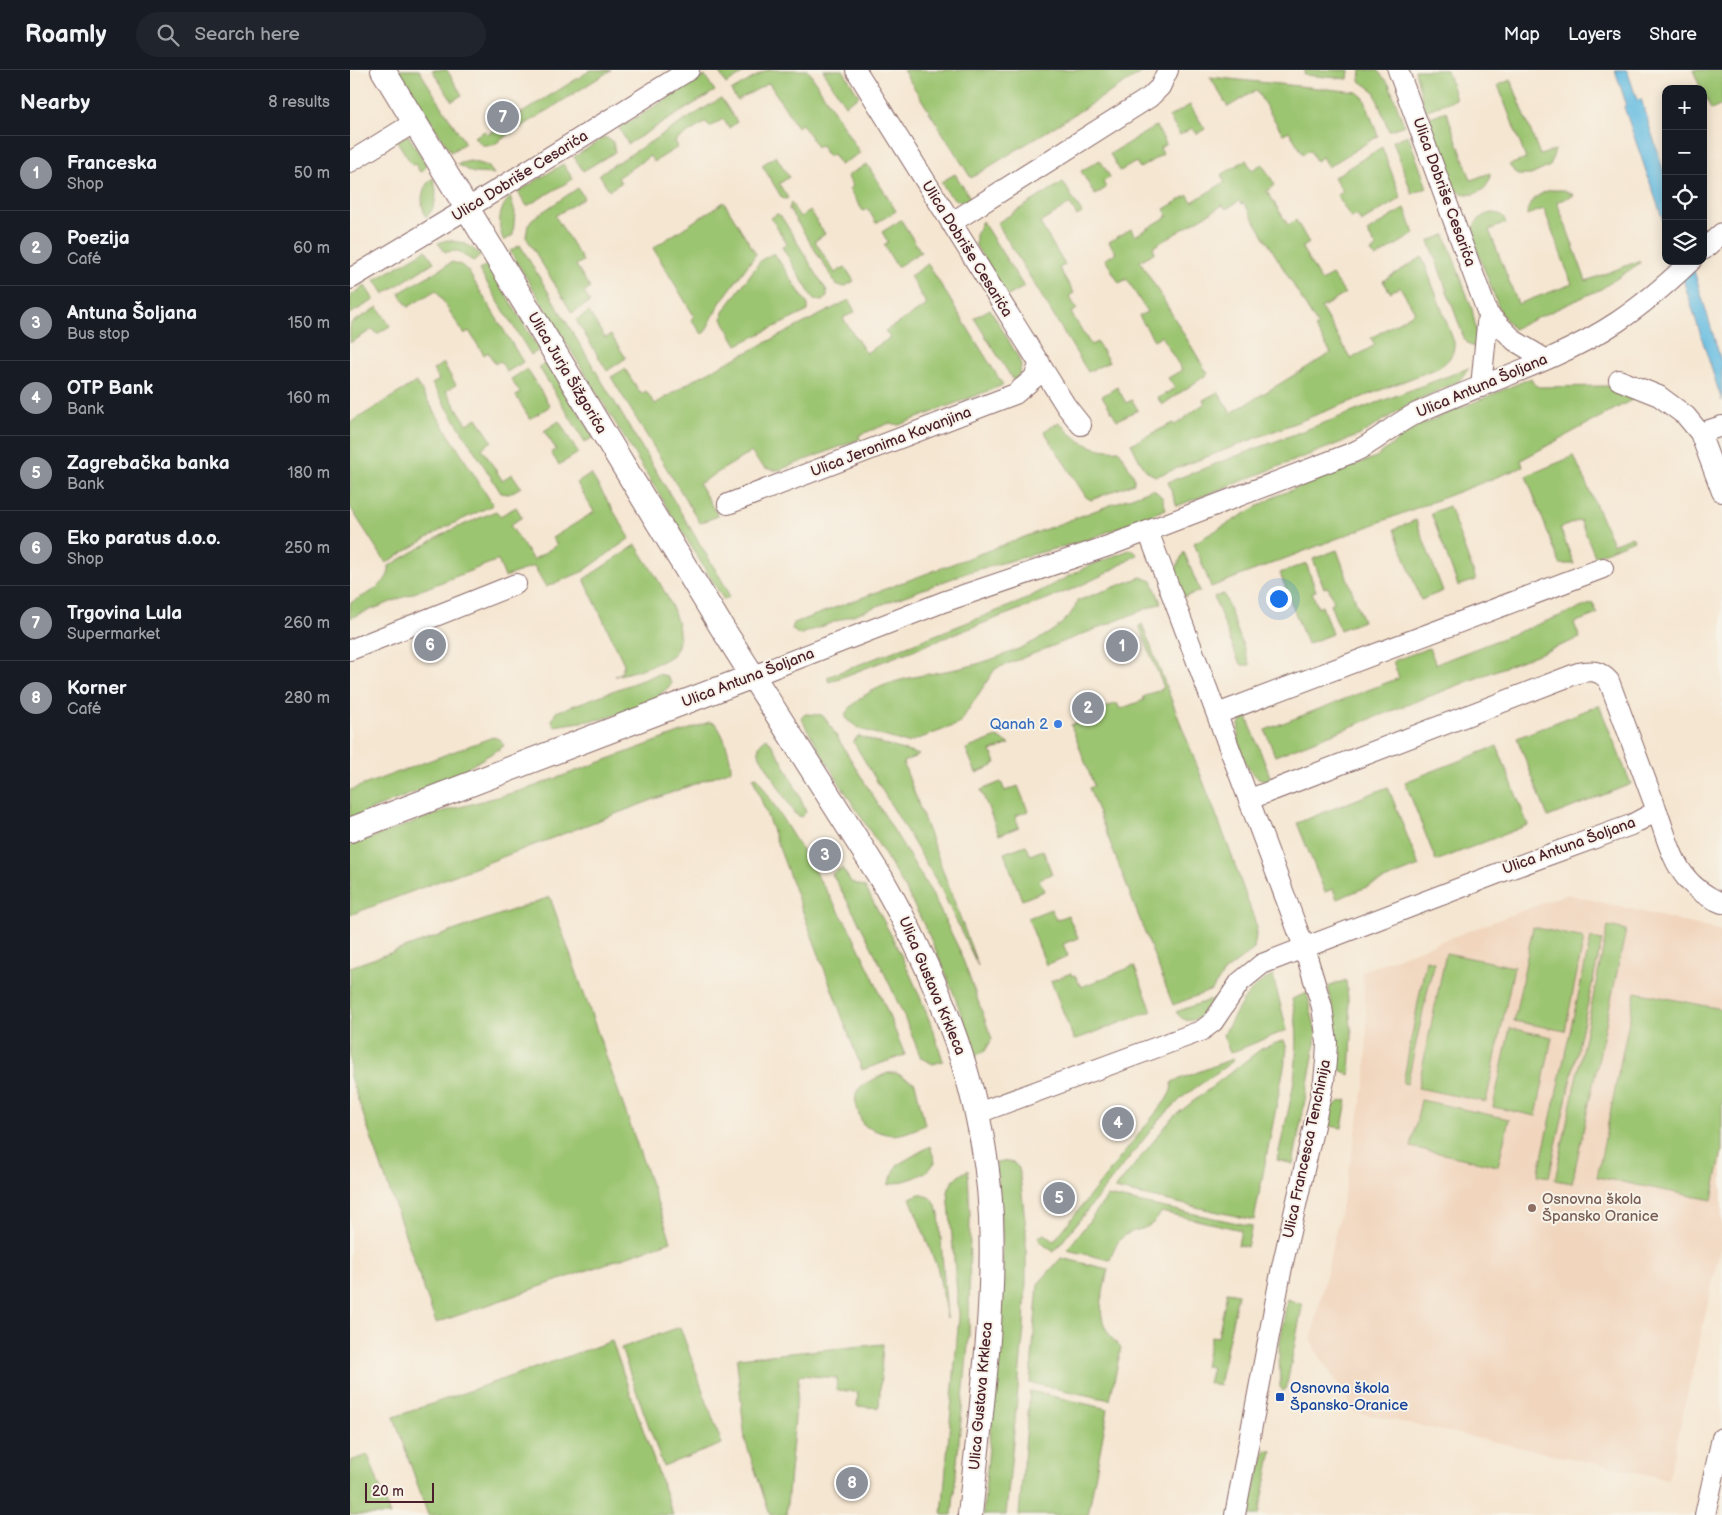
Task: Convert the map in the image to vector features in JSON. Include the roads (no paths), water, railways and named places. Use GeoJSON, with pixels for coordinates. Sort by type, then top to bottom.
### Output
{"type":"FeatureCollection","features":[{"type":"Feature","properties":{"kind":"street","name":"Ulica Jurja Šižgorića"},"geometry":{"type":"LineString","coordinates":[[383,70],[594,419],[753,676]]}},
{"type":"Feature","properties":{"kind":"street","name":"Ulica Dobriše Cesarića"},"geometry":{"type":"LineString","coordinates":[[350,279],[689,70]]}},
{"type":"Feature","properties":{"kind":"street","name":"Ulica Dobriše Cesarića"},"geometry":{"type":"LineString","coordinates":[[856,70],[1066,406],[1081,425]]}},
{"type":"Feature","properties":{"kind":"street"},"geometry":{"type":"LineString","coordinates":[[951,224],[1150,97],[1160,87],[1168,70]]}},
{"type":"Feature","properties":{"kind":"street","name":"Ulica Dobriše Cesarića"},"geometry":{"type":"LineString","coordinates":[[1398,70],[1488,314],[1515,341],[1545,359]]}},
{"type":"Feature","properties":{"kind":"street"},"geometry":{"type":"LineString","coordinates":[[350,162],[415,122]]}},
{"type":"Feature","properties":{"kind":"street","name":"Ulica Antuna Šoljana"},"geometry":{"type":"LineString","coordinates":[[1707,247],[1722,233]]}},
{"type":"Feature","properties":{"kind":"street","name":"Ulica Antuna Šoljana"},"geometry":{"type":"LineString","coordinates":[[350,830],[943,602],[1148,531],[1354,452],[1389,432],[1412,415],[1545,359],[1617,322],[1670,282],[1688,265]]}},
{"type":"Feature","properties":{"kind":"street","name":"Ulica Dobriše Cesarića"},"geometry":{"type":"LineString","coordinates":[[1481,387],[1488,314]]}},
{"type":"Feature","properties":{"kind":"street","name":"Ulica Jeronima Kavanjina"},"geometry":{"type":"LineString","coordinates":[[728,504],[1016,394],[1034,378],[1040,363]]}},
{"type":"Feature","properties":{"kind":"street"},"geometry":{"type":"LineString","coordinates":[[1619,380],[1659,396],[1686,416],[1714,429],[1722,492]]}},
{"type":"Feature","properties":{"kind":"street"},"geometry":{"type":"LineString","coordinates":[[978,1113],[1201,1031],[1213,1022],[1234,990],[1251,972],[1262,964],[1304,947],[1148,531]]}},
{"type":"Feature","properties":{"kind":"street"},"geometry":{"type":"LineString","coordinates":[[1217,714],[1603,568]]}},
{"type":"Feature","properties":{"kind":"street"},"geometry":{"type":"LineString","coordinates":[[350,650],[516,584]]}},
{"type":"Feature","properties":{"kind":"street"},"geometry":{"type":"LineString","coordinates":[[1250,799],[1578,673],[1595,671],[1609,681],[1674,858],[1688,882],[1705,896],[1722,903]]}},
{"type":"Feature","properties":{"kind":"street","name":"Ulica Gustava Krkleca"},"geometry":{"type":"LineString","coordinates":[[753,676],[782,719],[900,910],[952,1028],[978,1113],[991,1215],[991,1260],[988,1339],[970,1515]]}},
{"type":"Feature","properties":{"kind":"street","name":"Ulica Antuna Šoljana"},"geometry":{"type":"LineString","coordinates":[[1304,947],[1495,874],[1631,826],[1657,811]]}},
{"type":"Feature","properties":{"kind":"street","name":"Ulica Francesca Tenchinija"},"geometry":{"type":"LineString","coordinates":[[1236,1515],[1282,1267],[1324,1081],[1327,1042],[1322,1007],[1304,947]]}},
{"type":"Feature","properties":{"kind":"street"},"geometry":{"type":"LineString","coordinates":[[1705,1515],[1722,1438]]}},
{"type":"Feature","properties":{"kind":"water"},"geometry":{"type":"Polygon","coordinates":[[[1615,70],[1627,70],[1637,100],[1641,99],[1662,166],[1662,217],[1624,107],[1626,103],[1615,70]]]}},
{"type":"Feature","properties":{"kind":"water"},"geometry":{"type":"Polygon","coordinates":[[[1678,265],[1692,265],[1722,364],[1722,401],[1678,265]]]}},
{"type":"Feature","properties":{"kind":"place","name":"Trgovina Lula"},"geometry":{"type":"Point","coordinates":[503,117]}},
{"type":"Feature","properties":{"kind":"place","name":"Eko paratus d.o.o."},"geometry":{"type":"Point","coordinates":[430,645]}},
{"type":"Feature","properties":{"kind":"place","name":"Franceska"},"geometry":{"type":"Point","coordinates":[1122,646]}},
{"type":"Feature","properties":{"kind":"place","name":"Poezija"},"geometry":{"type":"Point","coordinates":[1088,708]}},
{"type":"Feature","properties":{"kind":"place","name":"Qanah 2"},"geometry":{"type":"Point","coordinates":[1058,724]}},
{"type":"Feature","properties":{"kind":"place","name":"Antuna Šoljana"},"geometry":{"type":"Point","coordinates":[825,855]}},
{"type":"Feature","properties":{"kind":"place","name":"OTP Bank"},"geometry":{"type":"Point","coordinates":[1118,1123]}},
{"type":"Feature","properties":{"kind":"place","name":"Zagrebačka banka"},"geometry":{"type":"Point","coordinates":[1059,1198]}},
{"type":"Feature","properties":{"kind":"place","name":"Osnovna škola Špansko Oranice"},"geometry":{"type":"Point","coordinates":[1532,1208]}},
{"type":"Feature","properties":{"kind":"place","name":"Osnovna škola Špansko-Oranice"},"geometry":{"type":"Point","coordinates":[1280,1397]}},
{"type":"Feature","properties":{"kind":"place","name":"Korner"},"geometry":{"type":"Point","coordinates":[852,1483]}}]}
